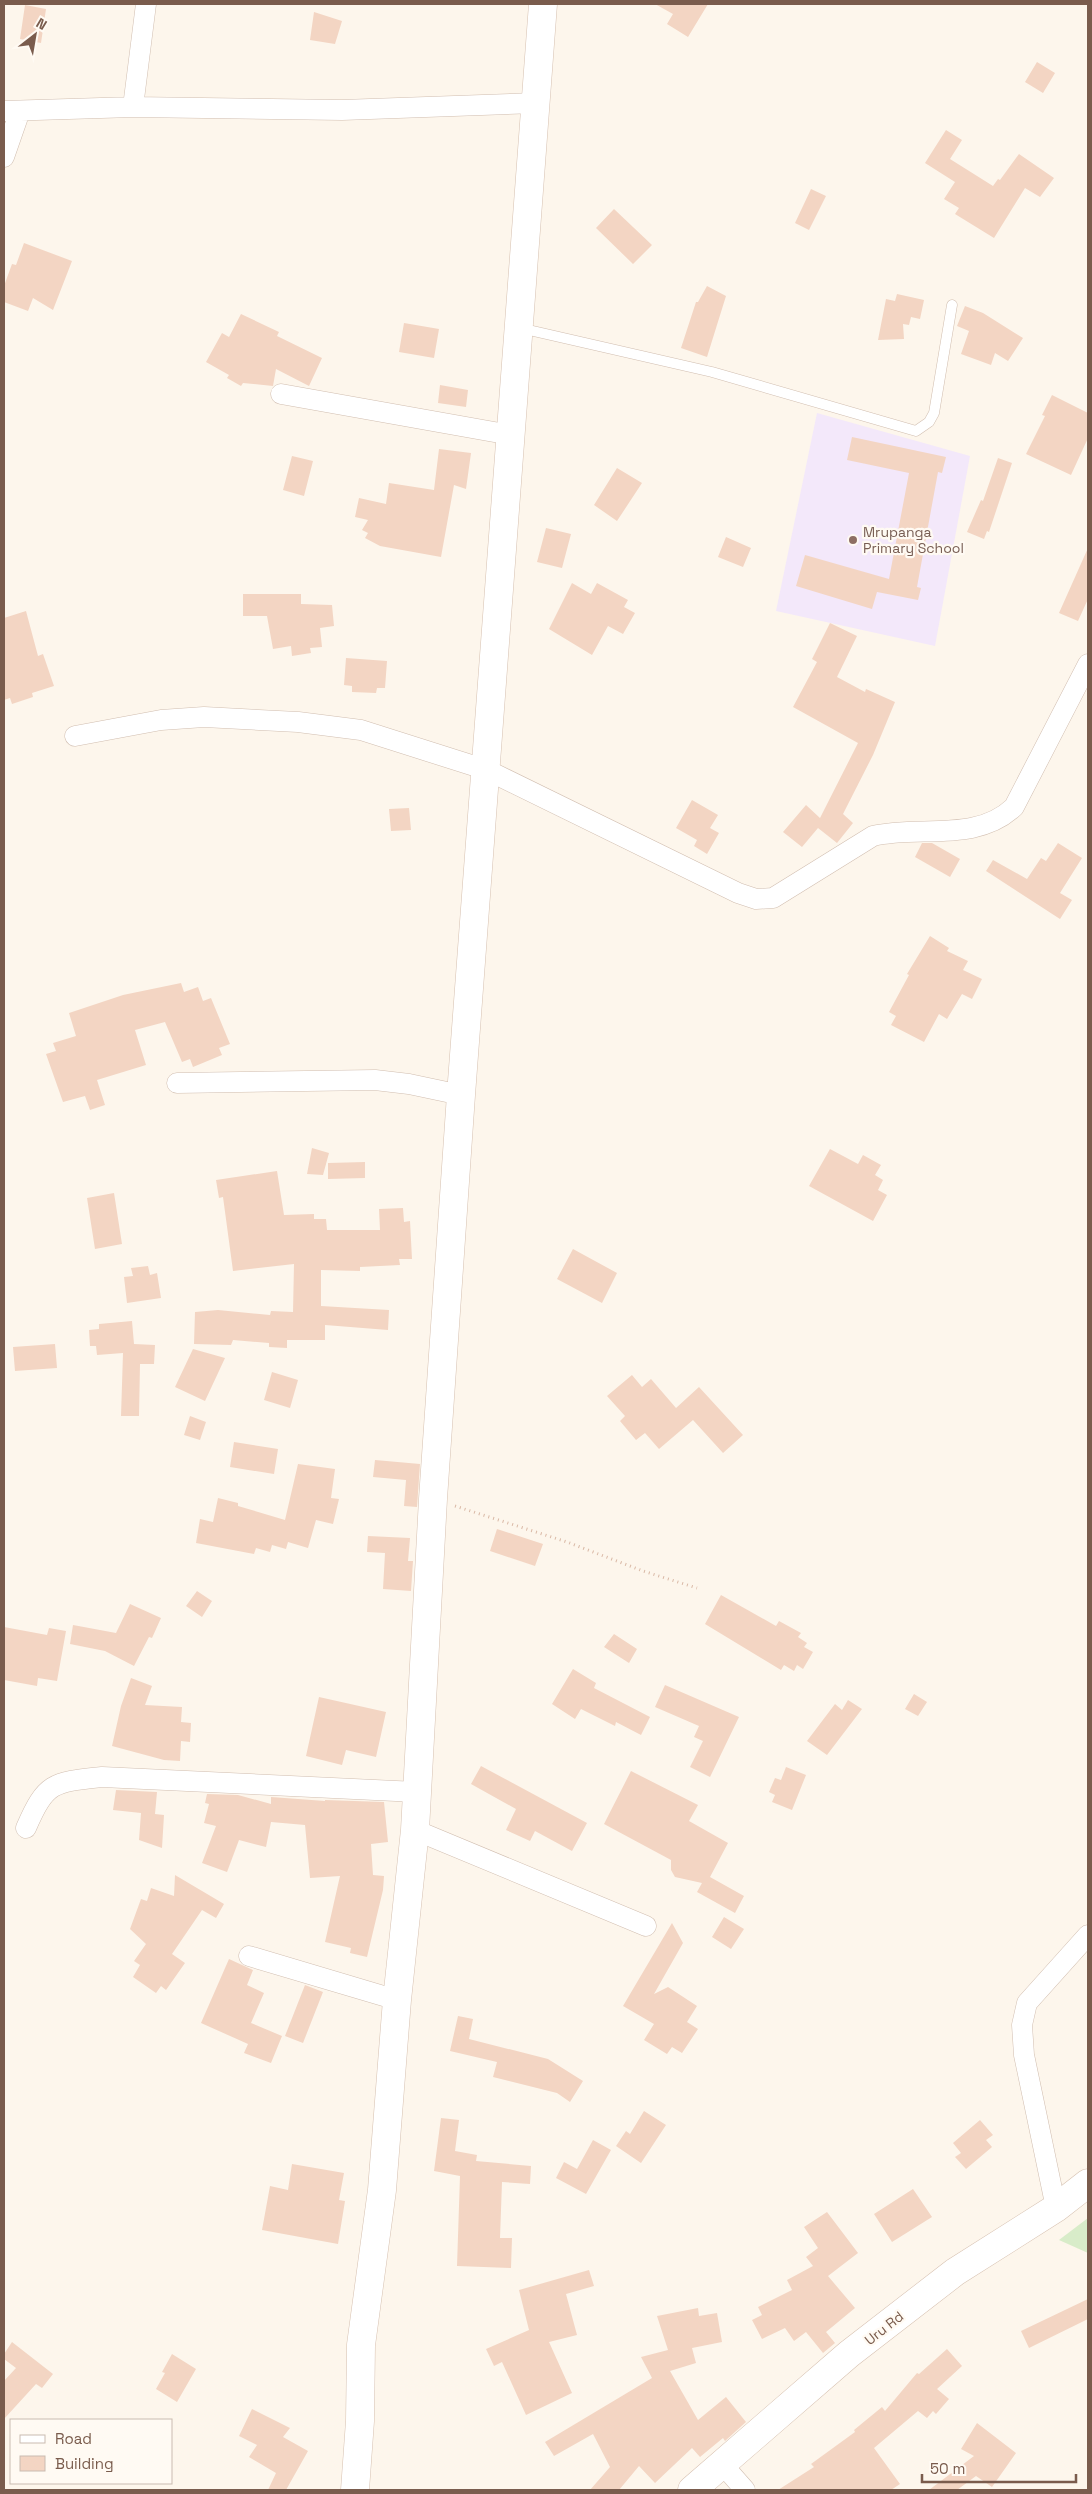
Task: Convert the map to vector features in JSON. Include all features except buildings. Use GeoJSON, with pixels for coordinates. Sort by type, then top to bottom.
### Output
{"type":"FeatureCollection","features":[{"type":"Feature","properties":{"kind":"street"},"geometry":{"type":"LineString","coordinates":[[355,2490],[360,2421],[361,2345],[382,2190],[397,2000],[415,1830],[433,1499],[461,1095],[487,770],[543,4]]}},
{"type":"Feature","properties":{"kind":"street"},"geometry":{"type":"LineString","coordinates":[[133,107],[144,5]]}},
{"type":"Feature","properties":{"kind":"street"},"geometry":{"type":"LineString","coordinates":[[4,157],[12,111],[133,107],[342,110],[536,103]]}},
{"type":"Feature","properties":{"kind":"street"},"geometry":{"type":"LineString","coordinates":[[281,394],[511,435]]}},
{"type":"Feature","properties":{"kind":"street"},"geometry":{"type":"LineString","coordinates":[[75,736],[161,720],[204,717],[289,721],[361,730],[487,770],[738,893],[756,899],[773,898],[873,836],[890,832],[949,831],[986,825],[1002,818],[1014,808],[1088,664]]}},
{"type":"Feature","properties":{"kind":"street"},"geometry":{"type":"LineString","coordinates":[[177,1083],[367,1080],[409,1084],[461,1095]]}},
{"type":"Feature","properties":{"kind":"street"},"geometry":{"type":"LineString","coordinates":[[26,1828],[38,1801],[48,1789],[66,1780],[102,1777],[417,1792]]}},
{"type":"Feature","properties":{"kind":"street"},"geometry":{"type":"LineString","coordinates":[[415,1830],[646,1926]]}},
{"type":"Feature","properties":{"kind":"street"},"geometry":{"type":"LineString","coordinates":[[1056,2208],[1024,2055],[1022,2025],[1027,2003],[1088,1935]]}},
{"type":"Feature","properties":{"kind":"street"},"geometry":{"type":"LineString","coordinates":[[249,1956],[397,2000]]}},
{"type":"Feature","properties":{"kind":"street","name":"Uru Rd"},"geometry":{"type":"LineString","coordinates":[[692,2490],[849,2354],[955,2272],[1056,2208],[1088,2183]]}},
{"type":"Feature","properties":{"kind":"street"},"geometry":{"type":"LineString","coordinates":[[723,2465],[745,2490]]}},
{"type":"Feature","properties":{"kind":"lane"},"geometry":{"type":"LineString","coordinates":[[519,328],[712,372],[916,431],[929,422],[934,413],[952,305]]}},
{"type":"Feature","properties":{"kind":"path"},"geometry":{"type":"LineString","coordinates":[[433,1499],[567,1542],[643,1571],[697,1588]]}},
{"type":"Feature","properties":{"kind":"shaded area","name":"Mrupanga Primary School"},"geometry":{"type":"Polygon","coordinates":[[[817,413],[970,456],[935,646],[776,611],[817,413]]]}},
{"type":"Feature","properties":{"kind":"green space"},"geometry":{"type":"Polygon","coordinates":[[[1088,2218],[1088,2253],[1059,2240],[1088,2218]]]}},
{"type":"Feature","properties":{"kind":"place","name":"Mrupanga Primary School"},"geometry":{"type":"Point","coordinates":[853,540]}}]}
